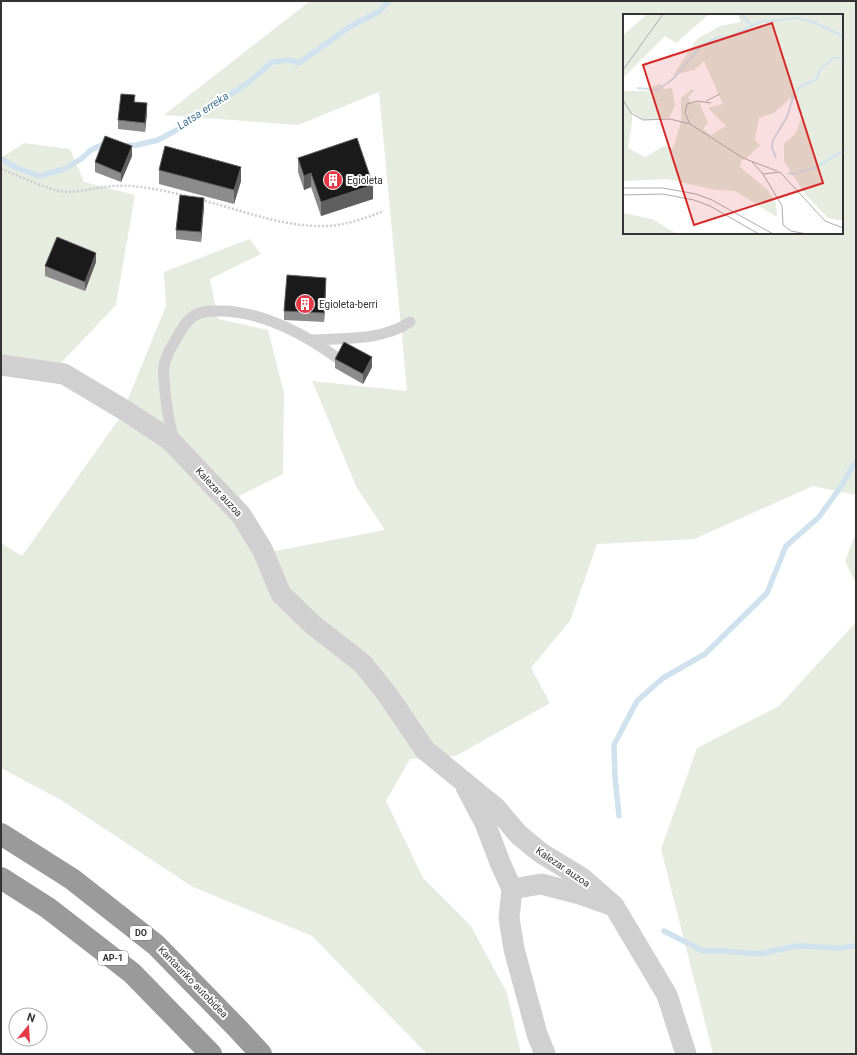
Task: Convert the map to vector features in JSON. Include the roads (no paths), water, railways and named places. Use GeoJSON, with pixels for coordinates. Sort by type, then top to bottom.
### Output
{"type":"FeatureCollection","features":[{"type":"Feature","properties":{"kind":"highway","name":"Kantauriko autobidea"},"geometry":{"type":"LineString","coordinates":[[1,834],[72,879],[156,945],[261,1054]]}},
{"type":"Feature","properties":{"kind":"highway","name":"AP-1"},"geometry":{"type":"LineString","coordinates":[[1,878],[48,908],[132,973],[211,1054]]}},
{"type":"Feature","properties":{"kind":"street","name":"Kalezar auzoa"},"geometry":{"type":"LineString","coordinates":[[1,365],[64,374],[126,411],[170,440],[242,515],[262,549],[281,594],[313,624],[362,663],[387,694],[425,750],[496,808],[519,835],[535,849],[582,878],[614,906],[667,995],[686,1054]]}},
{"type":"Feature","properties":{"kind":"street","name":"Kalezar auzoa"},"geometry":{"type":"LineString","coordinates":[[461,778],[485,823],[512,889],[541,884],[580,894],[614,906]]}},
{"type":"Feature","properties":{"kind":"street"},"geometry":{"type":"LineString","coordinates":[[512,889],[509,918],[514,949],[537,1034],[545,1054]]}},
{"type":"Feature","properties":{"kind":"lane"},"geometry":{"type":"LineString","coordinates":[[174,445],[166,402],[164,366],[167,354],[184,326],[193,316],[208,310],[233,312],[260,318],[286,327],[311,340],[336,357]]}},
{"type":"Feature","properties":{"kind":"lane"},"geometry":{"type":"LineString","coordinates":[[311,340],[372,336],[400,328],[410,322]]}},
{"type":"Feature","properties":{"kind":"waterway","name":"Latsa erreka"},"geometry":{"type":"LineString","coordinates":[[123,146],[137,145],[158,140],[184,126],[249,82],[272,62],[289,60],[299,63],[351,26],[380,11],[389,1]]}},
{"type":"Feature","properties":{"kind":"waterway","name":"Latsa erreka"},"geometry":{"type":"LineString","coordinates":[[1,159],[17,168],[39,176],[64,169],[81,159],[91,150],[104,144],[108,144]]}},
{"type":"Feature","properties":{"kind":"waterway"},"geometry":{"type":"LineString","coordinates":[[619,816],[615,777],[614,745],[637,701],[663,678],[705,654],[767,593],[786,546],[819,517],[856,463]]}},
{"type":"Feature","properties":{"kind":"waterway"},"geometry":{"type":"LineString","coordinates":[[664,931],[703,951],[759,954],[796,946],[840,948],[856,946]]}},
{"type":"Feature","properties":{"kind":"place","name":"Egioleta"},"geometry":{"type":"Point","coordinates":[333,180]}},
{"type":"Feature","properties":{"kind":"place","name":"Egioleta-berri"},"geometry":{"type":"Point","coordinates":[305,304]}}]}
